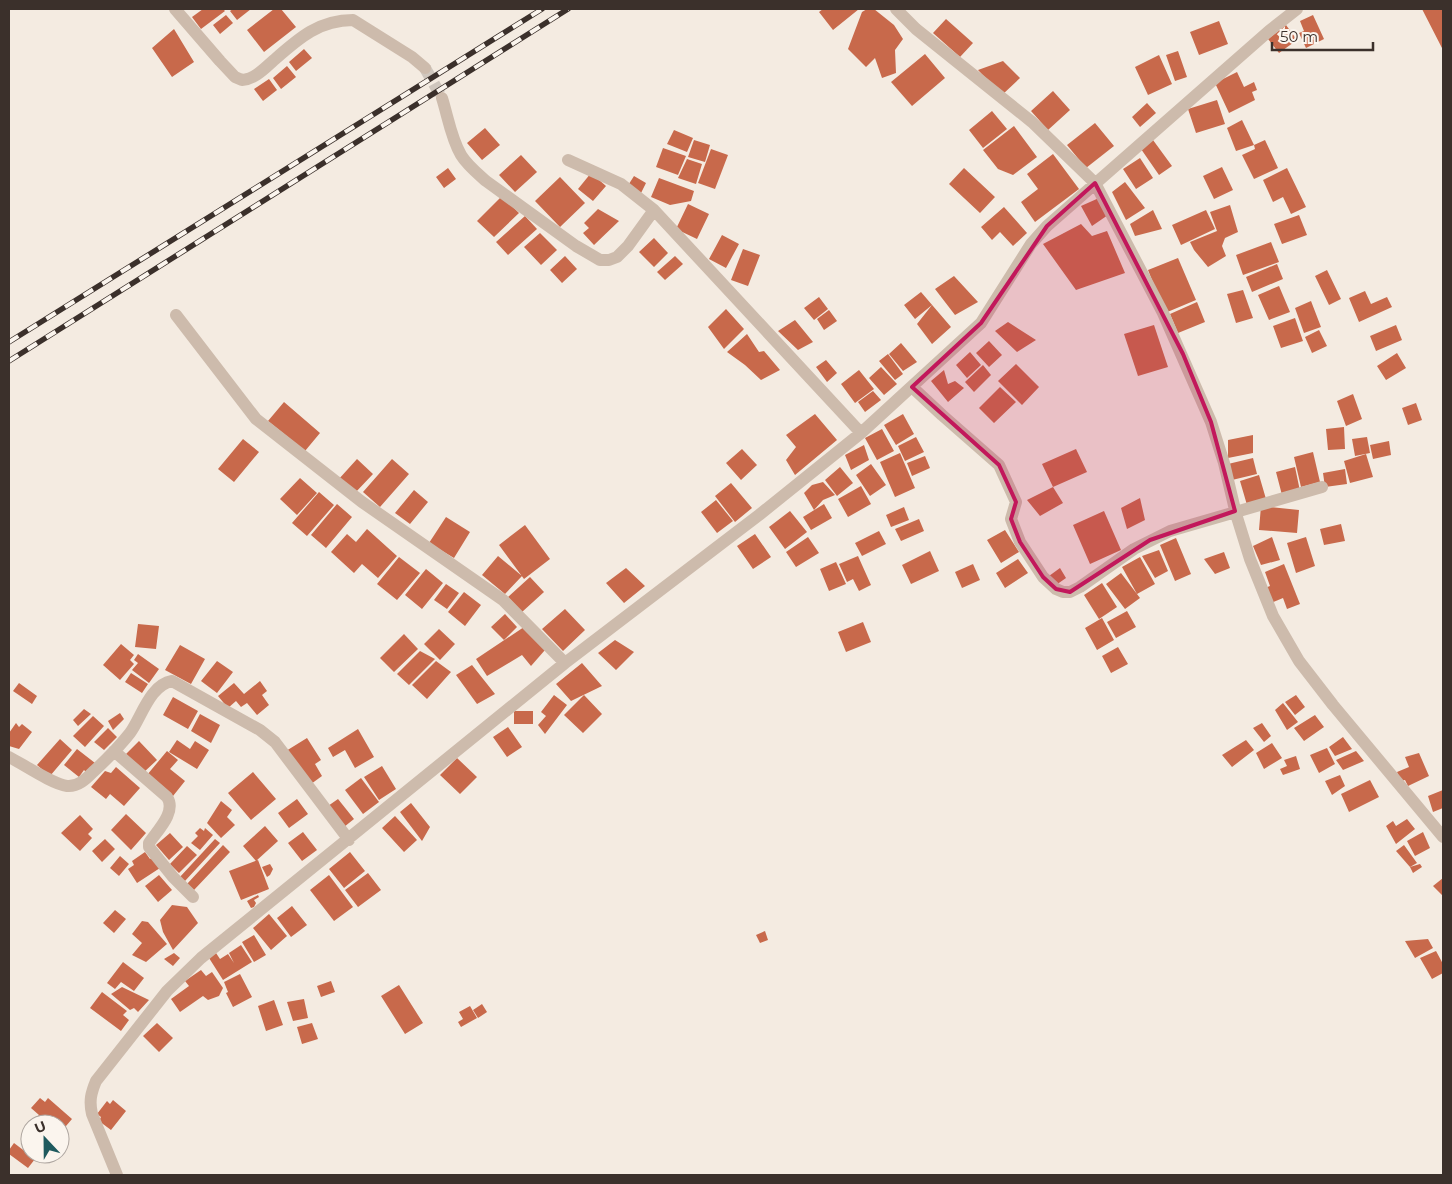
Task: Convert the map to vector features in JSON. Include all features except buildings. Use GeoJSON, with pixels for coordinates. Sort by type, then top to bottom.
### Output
{"type":"FeatureCollection","features":[{"type":"Feature","properties":{"kind":"street"},"geometry":{"type":"LineString","coordinates":[[175,9],[235,77],[242,80],[248,79],[260,72],[293,43],[318,27],[325,23],[342,20],[353,20],[360,24],[412,57],[425,68]]}},
{"type":"Feature","properties":{"kind":"street"},"geometry":{"type":"LineString","coordinates":[[896,9],[916,29],[1032,122],[1095,183],[1183,354],[1211,422],[1250,559],[1273,616],[1299,662],[1443,837]]}},
{"type":"Feature","properties":{"kind":"street"},"geometry":{"type":"LineString","coordinates":[[117,1175],[90,1106],[91,1091],[96,1081],[167,991],[201,958],[349,840],[565,663],[759,515],[861,433],[981,323],[1031,244],[1047,226],[1262,37],[1297,9]]}},
{"type":"Feature","properties":{"kind":"street"},"geometry":{"type":"LineString","coordinates":[[442,98],[453,136],[460,154],[467,163],[486,181],[576,246],[600,260],[609,260],[617,257],[628,246],[654,210]]}},
{"type":"Feature","properties":{"kind":"street"},"geometry":{"type":"LineString","coordinates":[[568,160],[621,184],[654,210],[861,433]]}},
{"type":"Feature","properties":{"kind":"street"},"geometry":{"type":"LineString","coordinates":[[176,315],[256,419],[362,502],[503,600],[565,663]]}},
{"type":"Feature","properties":{"kind":"street"},"geometry":{"type":"LineString","coordinates":[[912,387],[942,416],[999,465],[1016,502],[1011,519],[1020,542],[1043,577],[1056,589],[1070,592],[1134,549],[1170,531],[1322,487]]}},
{"type":"Feature","properties":{"kind":"street"},"geometry":{"type":"LineString","coordinates":[[9,756],[38,773],[66,786],[82,782],[114,751],[130,732],[156,690],[167,682],[172,681],[260,730],[275,742],[349,840]]}},
{"type":"Feature","properties":{"kind":"street"},"geometry":{"type":"LineString","coordinates":[[114,751],[167,797],[170,802],[170,810],[149,843],[149,847],[192,897]]}},
{"type":"Feature","properties":{"kind":"highlighted area"},"geometry":{"type":"Polygon","coordinates":[[[1095,183],[1183,354],[1211,422],[1235,511],[1150,540],[1070,592],[1056,589],[1043,577],[1020,542],[1011,519],[1016,502],[999,465],[912,387],[981,323],[1047,226],[1095,183]]]}},
{"type":"Feature","properties":{"kind":"tunnel"},"geometry":{"type":"LineString","coordinates":[[425,68],[442,98]]}},
{"type":"Feature","properties":{"kind":"railway"},"geometry":{"type":"LineString","coordinates":[[9,342],[542,9]]}},
{"type":"Feature","properties":{"kind":"railway"},"geometry":{"type":"LineString","coordinates":[[9,361],[568,9]]}}]}
